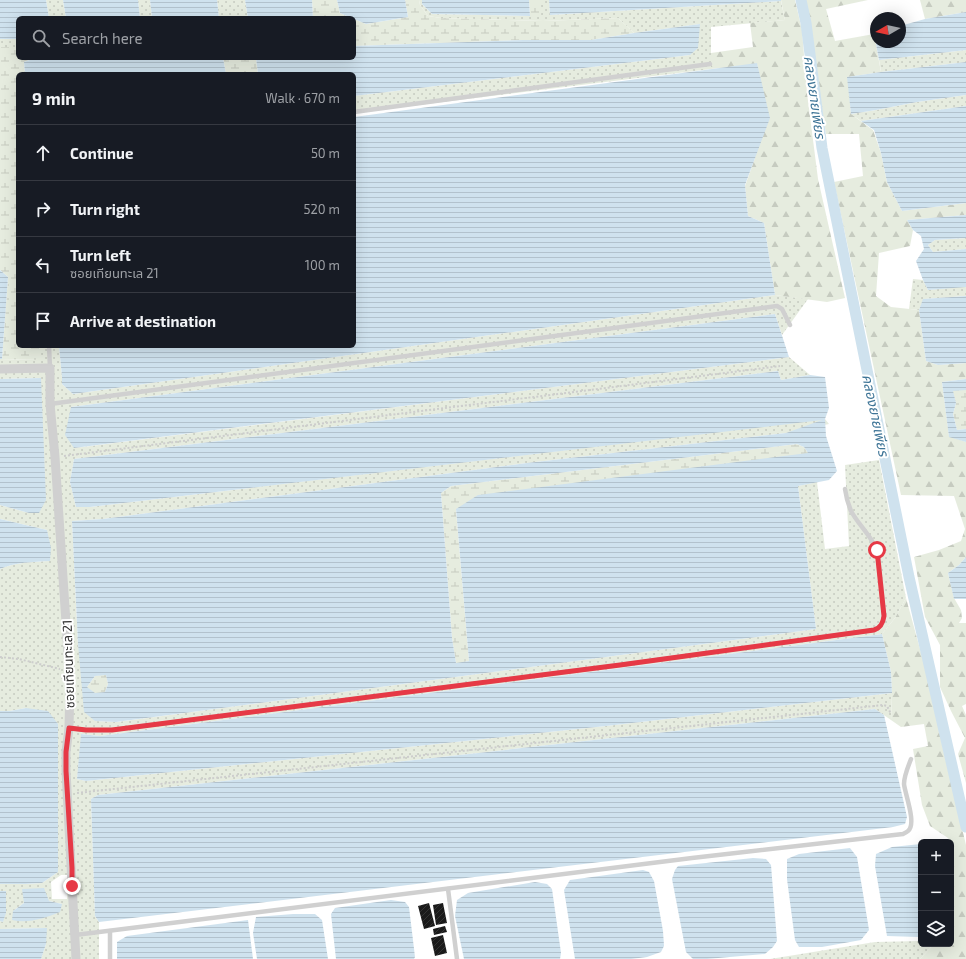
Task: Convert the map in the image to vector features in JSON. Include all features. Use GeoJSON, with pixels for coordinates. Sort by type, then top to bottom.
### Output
{"type":"FeatureCollection","features":[{"type":"Feature","properties":{"kind":"street"},"geometry":{"type":"LineString","coordinates":[[0,368],[50,368]]}},
{"type":"Feature","properties":{"kind":"street","name":"ซอยเทียนทะเล 21"},"geometry":{"type":"LineString","coordinates":[[50,368],[50,404],[70,672],[69,728],[66,752],[76,959]]}},
{"type":"Feature","properties":{"kind":"lane"},"geometry":{"type":"LineString","coordinates":[[356,112],[710,64]]}},
{"type":"Feature","properties":{"kind":"lane"},"geometry":{"type":"LineString","coordinates":[[50,404],[777,306],[782,309],[790,325]]}},
{"type":"Feature","properties":{"kind":"lane"},"geometry":{"type":"LineString","coordinates":[[49,348],[50,368]]}},
{"type":"Feature","properties":{"kind":"lane"},"geometry":{"type":"LineString","coordinates":[[69,728],[86,730],[112,730],[628,664],[874,630],[883,622],[884,616],[877,550],[851,511],[844,489]]}},
{"type":"Feature","properties":{"kind":"lane"},"geometry":{"type":"LineString","coordinates":[[75,935],[692,858],[903,834],[909,831],[911,826],[904,783],[911,759]]}},
{"type":"Feature","properties":{"kind":"lane"},"geometry":{"type":"LineString","coordinates":[[448,889],[457,959]]}},
{"type":"Feature","properties":{"kind":"lane"},"geometry":{"type":"LineString","coordinates":[[110,931],[110,959]]}},
{"type":"Feature","properties":{"kind":"path"},"geometry":{"type":"LineString","coordinates":[[55,457],[780,366]]}},
{"type":"Feature","properties":{"kind":"path"},"geometry":{"type":"LineString","coordinates":[[0,658],[19,659],[70,672]]}},
{"type":"Feature","properties":{"kind":"path"},"geometry":{"type":"LineString","coordinates":[[68,794],[883,705],[887,706],[891,714]]}},
{"type":"Feature","properties":{"kind":"green space"},"geometry":{"type":"Polygon","coordinates":[[[46,0],[63,0],[66,16],[49,16],[46,0]]]}},
{"type":"Feature","properties":{"kind":"green space"},"geometry":{"type":"Polygon","coordinates":[[[138,0],[150,0],[152,16],[140,16],[138,0]]]}},
{"type":"Feature","properties":{"kind":"green space"},"geometry":{"type":"Polygon","coordinates":[[[217,0],[245,0],[248,16],[219,16],[217,0]]]}},
{"type":"Feature","properties":{"kind":"green space"},"geometry":{"type":"Polygon","coordinates":[[[312,0],[337,0],[340,13],[347,16],[313,16],[312,0]]]}},
{"type":"Feature","properties":{"kind":"green space"},"geometry":{"type":"Polygon","coordinates":[[[405,0],[419,0],[420,5],[428,16],[441,18],[543,21],[618,18],[634,33],[591,40],[523,40],[356,46],[356,20],[366,24],[408,17],[405,0]]]}},
{"type":"Feature","properties":{"kind":"green space"},"geometry":{"type":"Polygon","coordinates":[[[419,0],[422,0],[422,4],[432,14],[541,16],[541,0],[549,0],[550,15],[781,1],[785,20],[711,27],[711,69],[356,113],[356,96],[690,55],[700,24],[634,33],[618,18],[543,21],[441,18],[428,16],[420,5],[419,0]]]}},
{"type":"Feature","properties":{"kind":"green space"},"geometry":{"type":"Polygon","coordinates":[[[529,0],[541,0],[541,16],[530,16],[529,0]]]}},
{"type":"Feature","properties":{"kind":"green space"},"geometry":{"type":"Polygon","coordinates":[[[781,0],[795,0],[802,30],[807,93],[818,179],[845,298],[827,302],[775,295],[764,223],[748,216],[745,186],[755,158],[760,79],[757,64],[711,69],[711,53],[753,47],[750,23],[785,20],[781,0]]]}},
{"type":"Feature","properties":{"kind":"green space"},"geometry":{"type":"Polygon","coordinates":[[[804,0],[868,0],[826,9],[835,41],[870,35],[870,48],[877,48],[881,72],[848,77],[851,114],[873,130],[881,153],[887,182],[902,211],[966,203],[966,215],[907,220],[913,230],[910,246],[879,253],[876,296],[891,307],[919,310],[926,361],[938,365],[966,363],[966,379],[942,382],[949,436],[966,442],[966,557],[959,565],[948,573],[954,598],[961,610],[962,618],[959,623],[966,623],[966,704],[962,706],[966,715],[966,783],[958,754],[965,738],[940,687],[940,645],[925,617],[914,557],[939,550],[961,541],[965,529],[954,496],[901,495],[834,182],[863,176],[859,134],[826,134],[804,0]]]}},
{"type":"Feature","properties":{"kind":"green space"},"geometry":{"type":"Polygon","coordinates":[[[920,0],[966,0],[966,12],[925,19],[920,0]]]}},
{"type":"Feature","properties":{"kind":"green space"},"geometry":{"type":"Polygon","coordinates":[[[0,39],[16,39],[16,47],[0,47],[0,39]]]}},
{"type":"Feature","properties":{"kind":"green space"},"geometry":{"type":"Polygon","coordinates":[[[0,47],[16,47],[16,60],[30,60],[24,62],[25,72],[16,72],[16,348],[39,348],[39,360],[2,359],[8,277],[0,270],[0,47]]]}},
{"type":"Feature","properties":{"kind":"green space"},"geometry":{"type":"Polygon","coordinates":[[[966,50],[966,62],[881,72],[879,60],[966,50]]]}},
{"type":"Feature","properties":{"kind":"green space"},"geometry":{"type":"Polygon","coordinates":[[[223,60],[256,60],[258,72],[226,72],[223,60]]]}},
{"type":"Feature","properties":{"kind":"green space"},"geometry":{"type":"Polygon","coordinates":[[[966,95],[966,106],[861,121],[851,114],[917,102],[966,95]]]}},
{"type":"Feature","properties":{"kind":"green space"},"geometry":{"type":"Polygon","coordinates":[[[966,238],[966,249],[933,252],[928,245],[935,240],[966,238]]]}},
{"type":"Feature","properties":{"kind":"green space"},"geometry":{"type":"Polygon","coordinates":[[[913,279],[923,280],[928,290],[966,286],[966,296],[924,299],[919,310],[909,309],[913,279]]]}},
{"type":"Feature","properties":{"kind":"green space"},"geometry":{"type":"Polygon","coordinates":[[[775,295],[808,299],[782,335],[775,314],[71,407],[75,448],[789,357],[810,375],[781,380],[778,371],[74,459],[70,482],[76,507],[90,507],[825,419],[829,424],[786,433],[527,463],[103,519],[72,521],[78,644],[95,721],[117,722],[816,629],[798,486],[817,482],[825,549],[849,546],[845,465],[879,460],[906,598],[895,618],[882,634],[100,736],[82,734],[77,779],[86,781],[606,726],[892,693],[891,720],[875,709],[98,795],[91,799],[95,916],[99,922],[99,959],[41,959],[46,944],[46,928],[0,929],[0,921],[3,922],[6,891],[0,891],[0,884],[42,883],[58,872],[58,724],[26,708],[0,711],[0,569],[18,564],[50,561],[47,530],[0,519],[0,505],[29,513],[40,378],[0,379],[0,359],[38,360],[39,348],[59,348],[62,384],[73,394],[775,295]],[[61,875],[51,882],[52,899],[67,899],[68,875],[61,875]],[[49,901],[24,903],[13,911],[62,904],[49,901]]]}},
{"type":"Feature","properties":{"kind":"green space"},"geometry":{"type":"Polygon","coordinates":[[[952,390],[966,390],[966,429],[957,430],[953,414],[956,403],[952,390]]]}},
{"type":"Feature","properties":{"kind":"green space"},"geometry":{"type":"Polygon","coordinates":[[[797,444],[804,447],[809,454],[456,510],[469,661],[456,664],[452,638],[441,493],[451,486],[797,444]]]}},
{"type":"Feature","properties":{"kind":"green space"},"geometry":{"type":"Polygon","coordinates":[[[906,598],[931,689],[943,749],[966,845],[966,959],[920,959],[931,947],[954,947],[954,839],[948,839],[930,826],[922,805],[913,749],[928,746],[924,724],[901,727],[891,720],[891,672],[882,634],[895,618],[906,598]]]}},
{"type":"Feature","properties":{"kind":"green space"},"geometry":{"type":"Polygon","coordinates":[[[106,674],[108,684],[105,692],[95,694],[87,687],[95,676],[106,674]]]}},
{"type":"Feature","properties":{"kind":"green space"},"geometry":{"type":"Polygon","coordinates":[[[918,941],[918,947],[931,947],[920,959],[770,959],[875,942],[918,941]]]}},
{"type":"Feature","properties":{"kind":"water"},"geometry":{"type":"Polygon","coordinates":[[[0,0],[46,0],[49,16],[16,16],[16,39],[0,39],[0,0]]]}},
{"type":"Feature","properties":{"kind":"water"},"geometry":{"type":"Polygon","coordinates":[[[63,0],[138,0],[140,16],[66,16],[63,0]]]}},
{"type":"Feature","properties":{"kind":"water"},"geometry":{"type":"Polygon","coordinates":[[[150,0],[217,0],[219,16],[152,16],[150,0]]]}},
{"type":"Feature","properties":{"kind":"water"},"geometry":{"type":"Polygon","coordinates":[[[245,0],[312,0],[313,16],[248,16],[245,0]]]}},
{"type":"Feature","properties":{"kind":"water"},"geometry":{"type":"Polygon","coordinates":[[[337,0],[405,0],[408,17],[366,24],[356,20],[356,16],[347,16],[340,13],[337,0]]]}},
{"type":"Feature","properties":{"kind":"water"},"geometry":{"type":"Polygon","coordinates":[[[422,0],[529,0],[530,16],[432,14],[422,4],[422,0]]]}},
{"type":"Feature","properties":{"kind":"water"},"geometry":{"type":"Polygon","coordinates":[[[549,0],[781,0],[781,1],[550,15],[549,0]]]}},
{"type":"Feature","properties":{"kind":"water"},"geometry":{"type":"Polygon","coordinates":[[[966,12],[966,50],[879,60],[877,48],[906,48],[906,24],[925,19],[966,12]]]}},
{"type":"Feature","properties":{"kind":"water"},"geometry":{"type":"Polygon","coordinates":[[[700,24],[698,48],[690,55],[356,96],[356,72],[258,72],[256,60],[356,60],[356,46],[523,40],[591,40],[700,24]]]}},
{"type":"Feature","properties":{"kind":"water"},"geometry":{"type":"Polygon","coordinates":[[[30,60],[223,60],[226,72],[25,72],[24,62],[30,60]]]}},
{"type":"Feature","properties":{"kind":"water"},"geometry":{"type":"Polygon","coordinates":[[[966,62],[966,95],[851,114],[847,77],[966,62]]]}},
{"type":"Feature","properties":{"kind":"water"},"geometry":{"type":"Polygon","coordinates":[[[757,63],[770,118],[745,185],[748,216],[764,223],[775,295],[73,394],[62,384],[59,348],[356,348],[356,117],[757,63]]]}},
{"type":"Feature","properties":{"kind":"water"},"geometry":{"type":"Polygon","coordinates":[[[966,106],[966,203],[902,211],[887,182],[881,153],[874,130],[861,121],[966,106]]]}},
{"type":"Feature","properties":{"kind":"water"},"geometry":{"type":"Polygon","coordinates":[[[966,215],[966,238],[935,240],[928,245],[933,252],[966,249],[966,287],[928,290],[916,261],[924,249],[921,236],[913,230],[907,220],[966,215]]]}},
{"type":"Feature","properties":{"kind":"water"},"geometry":{"type":"Polygon","coordinates":[[[0,270],[8,277],[2,359],[0,359],[0,270]]]}},
{"type":"Feature","properties":{"kind":"water"},"geometry":{"type":"Polygon","coordinates":[[[966,296],[966,363],[938,365],[926,361],[919,310],[923,299],[966,296]]]}},
{"type":"Feature","properties":{"kind":"water"},"geometry":{"type":"Polygon","coordinates":[[[775,314],[789,357],[74,448],[65,435],[71,407],[775,314]]]}},
{"type":"Feature","properties":{"kind":"water"},"geometry":{"type":"Polygon","coordinates":[[[778,371],[781,380],[810,375],[825,377],[829,408],[825,419],[826,436],[837,471],[829,480],[798,486],[816,629],[116,722],[95,721],[84,712],[78,644],[72,521],[103,519],[527,463],[786,433],[822,420],[90,507],[76,507],[70,482],[74,459],[778,371]],[[797,444],[451,486],[441,493],[452,638],[456,663],[469,661],[456,509],[478,495],[808,453],[804,447],[797,444]],[[106,675],[95,676],[87,687],[95,693],[105,692],[108,684],[106,675]]]}},
{"type":"Feature","properties":{"kind":"water"},"geometry":{"type":"Polygon","coordinates":[[[41,378],[46,500],[39,513],[29,513],[0,505],[0,379],[41,378]]]}},
{"type":"Feature","properties":{"kind":"water"},"geometry":{"type":"Polygon","coordinates":[[[966,379],[966,390],[953,391],[956,403],[953,414],[957,430],[966,429],[966,442],[949,437],[942,382],[966,379]]]}},
{"type":"Feature","properties":{"kind":"water"},"geometry":{"type":"Polygon","coordinates":[[[0,519],[47,530],[51,548],[50,561],[18,564],[0,569],[0,519]]]}},
{"type":"Feature","properties":{"kind":"water"},"geometry":{"type":"Polygon","coordinates":[[[966,557],[966,599],[954,599],[948,573],[959,565],[966,557]]]}},
{"type":"Feature","properties":{"kind":"water"},"geometry":{"type":"Polygon","coordinates":[[[882,634],[891,672],[892,693],[606,726],[86,781],[77,779],[81,734],[100,736],[882,634]]]}},
{"type":"Feature","properties":{"kind":"water"},"geometry":{"type":"Polygon","coordinates":[[[26,708],[48,711],[58,724],[58,872],[42,883],[0,884],[0,711],[26,708]]]}},
{"type":"Feature","properties":{"kind":"water"},"geometry":{"type":"Polygon","coordinates":[[[875,709],[884,715],[907,817],[905,824],[893,827],[99,922],[95,916],[91,799],[98,795],[875,709]]]}},
{"type":"Feature","properties":{"kind":"water"},"geometry":{"type":"Polygon","coordinates":[[[918,844],[918,937],[887,936],[875,866],[876,854],[892,847],[918,844]]]}},
{"type":"Feature","properties":{"kind":"water"},"geometry":{"type":"Polygon","coordinates":[[[850,848],[857,857],[869,930],[861,940],[822,947],[799,947],[795,940],[787,879],[787,859],[799,854],[850,848]]]}},
{"type":"Feature","properties":{"kind":"water"},"geometry":{"type":"Polygon","coordinates":[[[753,858],[766,859],[771,865],[777,941],[765,954],[693,959],[686,952],[672,879],[675,870],[678,866],[753,858]]]}},
{"type":"Feature","properties":{"kind":"water"},"geometry":{"type":"Polygon","coordinates":[[[643,870],[649,872],[654,881],[663,931],[664,946],[661,952],[647,957],[631,959],[575,959],[564,890],[570,880],[643,870]]]}},
{"type":"Feature","properties":{"kind":"water"},"geometry":{"type":"Polygon","coordinates":[[[535,882],[547,884],[552,889],[561,953],[560,959],[464,959],[455,916],[457,900],[468,893],[535,882]]]}},
{"type":"Feature","properties":{"kind":"water"},"geometry":{"type":"Polygon","coordinates":[[[44,888],[49,901],[62,904],[60,912],[30,921],[12,920],[13,911],[24,903],[22,889],[44,888]]]}},
{"type":"Feature","properties":{"kind":"water"},"geometry":{"type":"Polygon","coordinates":[[[0,891],[6,891],[6,913],[3,922],[0,921],[0,891]]]}},
{"type":"Feature","properties":{"kind":"water"},"geometry":{"type":"Polygon","coordinates":[[[391,900],[405,902],[409,907],[414,959],[336,959],[331,914],[335,908],[391,900]]]}},
{"type":"Feature","properties":{"kind":"water"},"geometry":{"type":"Polygon","coordinates":[[[315,914],[322,920],[328,959],[257,959],[253,933],[256,917],[315,914]]]}},
{"type":"Feature","properties":{"kind":"water"},"geometry":{"type":"Polygon","coordinates":[[[248,920],[253,959],[117,959],[117,942],[127,936],[248,920]]]}},
{"type":"Feature","properties":{"kind":"water"},"geometry":{"type":"Polygon","coordinates":[[[47,928],[46,944],[41,959],[0,959],[0,929],[47,928]]]}},
{"type":"Feature","properties":{"kind":"building"},"geometry":{"type":"Polygon","coordinates":[[[429,903],[435,926],[424,929],[418,906],[429,903]]]}},
{"type":"Feature","properties":{"kind":"building"},"geometry":{"type":"Polygon","coordinates":[[[443,903],[447,923],[436,925],[433,905],[443,903]]]}},
{"type":"Feature","properties":{"kind":"building"},"geometry":{"type":"Polygon","coordinates":[[[445,926],[447,932],[434,935],[433,929],[445,926]]]}},
{"type":"Feature","properties":{"kind":"building"},"geometry":{"type":"Polygon","coordinates":[[[443,935],[447,953],[435,956],[431,938],[443,935]]]}},
{"type":"Feature","properties":{"kind":"waterway","name":"คลองยายเพียร"},"geometry":{"type":"LineString","coordinates":[[801,0],[806,23],[822,148],[909,577],[966,827]]}},
{"type":"Feature","properties":{"kind":"route"},"geometry":{"type":"LineString","coordinates":[[72,886],[66,771],[66,752],[69,728],[86,730],[112,730],[620,665],[874,630],[877,629],[883,622],[884,616],[877,550]]}}]}
